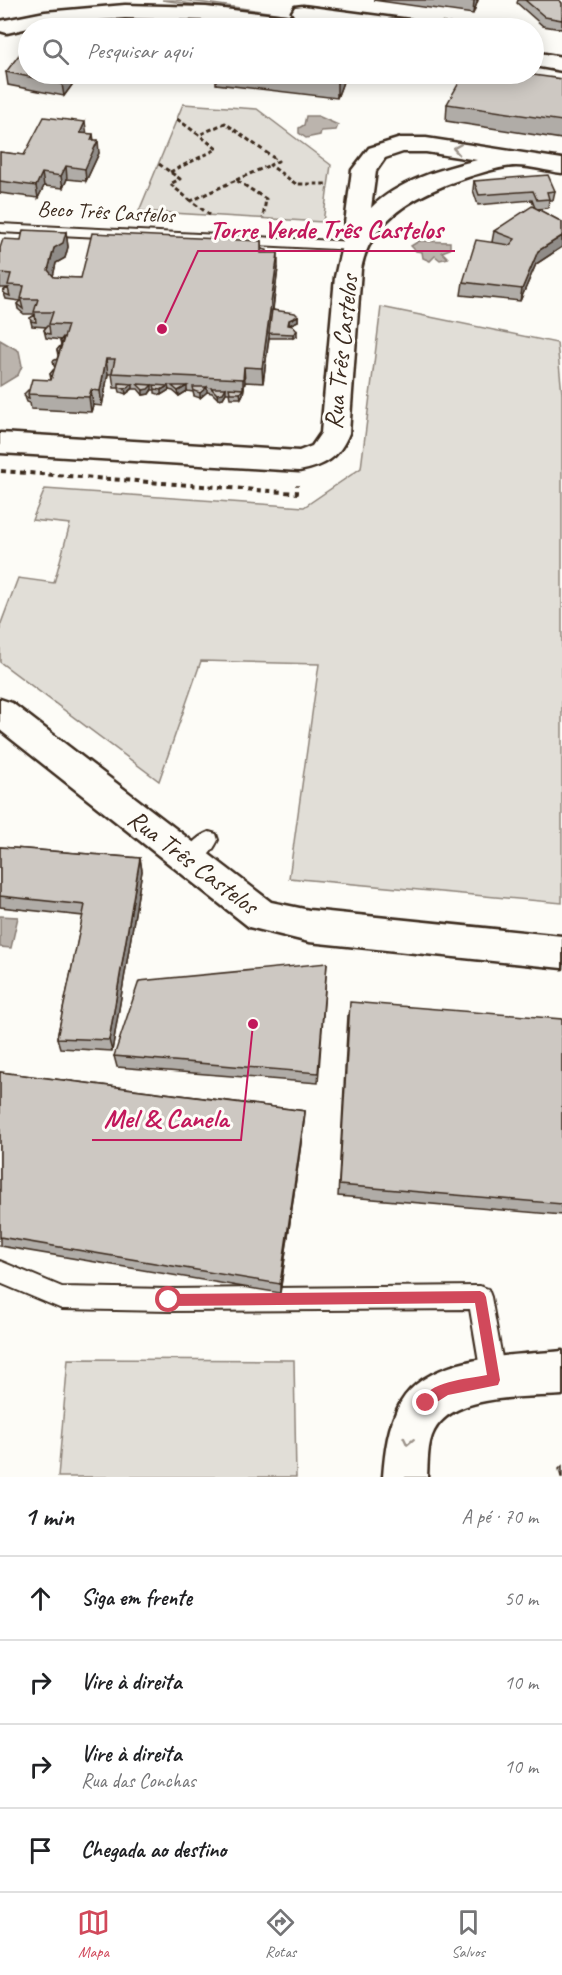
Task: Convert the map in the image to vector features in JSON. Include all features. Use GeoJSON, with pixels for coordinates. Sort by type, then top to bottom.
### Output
{"type":"FeatureCollection","features":[{"type":"Feature","properties":{"kind":"street"},"geometry":{"type":"LineString","coordinates":[[21,18],[36,0]]}},
{"type":"Feature","properties":{"kind":"street"},"geometry":{"type":"LineString","coordinates":[[223,0],[348,18]]}},
{"type":"Feature","properties":{"kind":"street"},"geometry":{"type":"LineString","coordinates":[[24,18],[34,14],[89,4],[188,8],[258,18]]}},
{"type":"Feature","properties":{"kind":"street"},"geometry":{"type":"LineString","coordinates":[[3,27],[18,20]]}},
{"type":"Feature","properties":{"kind":"street"},"geometry":{"type":"LineString","coordinates":[[3,27],[18,21]]}},
{"type":"Feature","properties":{"kind":"street"},"geometry":{"type":"LineString","coordinates":[[544,47],[562,50]]}},
{"type":"Feature","properties":{"kind":"street"},"geometry":{"type":"LineString","coordinates":[[544,61],[562,64]]}},
{"type":"Feature","properties":{"kind":"street","name":"Rua Três Castelos"},"geometry":{"type":"LineString","coordinates":[[0,443],[299,461],[315,459],[326,452],[336,433],[350,263],[355,246],[360,190],[364,170],[377,153],[400,145],[426,144],[562,166]]}},
{"type":"Feature","properties":{"kind":"street","name":"Rua Três Castelos"},"geometry":{"type":"LineString","coordinates":[[355,246],[373,221],[393,202],[420,187],[470,168],[514,159]]}},
{"type":"Feature","properties":{"kind":"street","name":"Rua Três Castelos"},"geometry":{"type":"LineString","coordinates":[[0,712],[199,850],[262,916],[283,922],[562,952]]}},
{"type":"Feature","properties":{"kind":"street"},"geometry":{"type":"LineString","coordinates":[[405,1477],[405,1457],[412,1424],[426,1403],[446,1389],[494,1380],[562,1373]]}},
{"type":"Feature","properties":{"kind":"lane","name":"Beco Três Castelos"},"geometry":{"type":"LineString","coordinates":[[0,228],[355,246]]}},
{"type":"Feature","properties":{"kind":"lane"},"geometry":{"type":"LineString","coordinates":[[0,1272],[63,1298],[181,1300],[480,1297],[494,1380]]}},
{"type":"Feature","properties":{"kind":"path"},"geometry":{"type":"LineString","coordinates":[[170,172],[218,149],[177,119]]}},
{"type":"Feature","properties":{"kind":"path"},"geometry":{"type":"LineString","coordinates":[[190,201],[278,161],[225,123],[199,135]]}},
{"type":"Feature","properties":{"kind":"path"},"geometry":{"type":"LineString","coordinates":[[159,164],[180,179],[170,184],[210,215]]}},
{"type":"Feature","properties":{"kind":"path"},"geometry":{"type":"LineString","coordinates":[[270,165],[296,183],[328,184]]}},
{"type":"Feature","properties":{"kind":"path"},"geometry":{"type":"LineString","coordinates":[[236,180],[266,199],[263,218]]}},
{"type":"Feature","properties":{"kind":"shaded area"},"geometry":{"type":"Polygon","coordinates":[[[162,0],[185,0],[310,18],[291,18],[162,0]]]}},
{"type":"Feature","properties":{"kind":"shaded area"},"geometry":{"type":"Polygon","coordinates":[[[183,104],[257,109],[331,165],[323,222],[139,211],[183,104]]]}},
{"type":"Feature","properties":{"kind":"shaded area"},"geometry":{"type":"Polygon","coordinates":[[[306,116],[318,116],[338,125],[336,130],[321,131],[320,135],[306,138],[299,133],[299,128],[304,125],[306,116]]]}},
{"type":"Feature","properties":{"kind":"shaded area"},"geometry":{"type":"Polygon","coordinates":[[[419,241],[450,242],[450,249],[442,252],[448,258],[440,260],[435,256],[430,261],[423,258],[422,252],[416,251],[411,246],[419,241]]]}},
{"type":"Feature","properties":{"kind":"shaded area"},"geometry":{"type":"Polygon","coordinates":[[[381,307],[557,343],[562,394],[562,903],[289,878],[319,664],[201,661],[159,781],[0,662],[0,626],[18,578],[54,583],[70,524],[32,520],[45,489],[304,507],[361,468],[381,307]]]}},
{"type":"Feature","properties":{"kind":"shaded area"},"geometry":{"type":"Polygon","coordinates":[[[0,340],[19,351],[22,366],[18,375],[0,386],[0,340]]]}},
{"type":"Feature","properties":{"kind":"shaded area"},"geometry":{"type":"Polygon","coordinates":[[[0,916],[18,917],[11,948],[0,947],[0,916]]]}},
{"type":"Feature","properties":{"kind":"shaded area"},"geometry":{"type":"Polygon","coordinates":[[[68,1359],[294,1360],[296,1477],[58,1477],[68,1359]]]}},
{"type":"Feature","properties":{"kind":"building"},"geometry":{"type":"Polygon","coordinates":[[[525,0],[559,0],[562,3],[562,20],[545,17],[525,0]]]}},
{"type":"Feature","properties":{"kind":"building"},"geometry":{"type":"Polygon","coordinates":[[[18,56],[18,75],[6,72],[18,56]]]}},
{"type":"Feature","properties":{"kind":"building"},"geometry":{"type":"Polygon","coordinates":[[[544,76],[562,79],[562,121],[447,104],[458,84],[544,84],[544,76]]]}},
{"type":"Feature","properties":{"kind":"building"},"geometry":{"type":"Polygon","coordinates":[[[44,117],[85,122],[80,133],[93,134],[91,140],[98,140],[85,169],[66,166],[61,176],[42,173],[36,186],[0,181],[0,152],[24,155],[44,117]]]}},
{"type":"Feature","properties":{"kind":"building"},"geometry":{"type":"Polygon","coordinates":[[[548,175],[555,191],[547,192],[549,199],[537,200],[533,191],[479,195],[474,181],[548,175]]]}},
{"type":"Feature","properties":{"kind":"building"},"geometry":{"type":"Polygon","coordinates":[[[532,206],[562,222],[562,236],[538,251],[522,289],[463,282],[476,240],[510,245],[515,239],[494,231],[532,206]]]}},
{"type":"Feature","properties":{"kind":"building"},"geometry":{"type":"Polygon","coordinates":[[[23,230],[66,232],[63,243],[54,248],[48,270],[54,277],[81,278],[92,233],[261,241],[261,253],[278,253],[262,368],[244,367],[243,379],[112,373],[115,359],[106,359],[100,391],[91,390],[89,397],[28,394],[32,379],[51,380],[68,325],[49,324],[53,312],[34,312],[38,299],[21,299],[24,286],[8,285],[11,274],[0,273],[0,248],[3,239],[21,240],[23,230]]]}},
{"type":"Feature","properties":{"kind":"building"},"geometry":{"type":"Polygon","coordinates":[[[8,288],[10,296],[3,291],[8,288]]]}},
{"type":"Feature","properties":{"kind":"building"},"geometry":{"type":"Polygon","coordinates":[[[272,310],[295,313],[298,316],[289,320],[288,325],[293,326],[297,331],[293,334],[269,333],[272,310]]]}},
{"type":"Feature","properties":{"kind":"building"},"geometry":{"type":"Polygon","coordinates":[[[35,315],[36,322],[31,321],[30,318],[35,315]]]}},
{"type":"Feature","properties":{"kind":"building"},"geometry":{"type":"Polygon","coordinates":[[[49,326],[50,334],[44,330],[49,326]]]}},
{"type":"Feature","properties":{"kind":"building"},"geometry":{"type":"Polygon","coordinates":[[[119,383],[133,384],[125,389],[119,387],[119,383]]]}},
{"type":"Feature","properties":{"kind":"building"},"geometry":{"type":"Polygon","coordinates":[[[137,384],[152,385],[143,390],[137,384]]]}},
{"type":"Feature","properties":{"kind":"building"},"geometry":{"type":"Polygon","coordinates":[[[154,385],[168,386],[161,390],[155,389],[154,385]]]}},
{"type":"Feature","properties":{"kind":"building"},"geometry":{"type":"Polygon","coordinates":[[[172,386],[187,386],[178,391],[172,386]]]}},
{"type":"Feature","properties":{"kind":"building"},"geometry":{"type":"Polygon","coordinates":[[[193,387],[207,387],[200,393],[194,391],[193,387]]]}},
{"type":"Feature","properties":{"kind":"building"},"geometry":{"type":"Polygon","coordinates":[[[211,388],[226,388],[223,393],[217,394],[211,388]]]}},
{"type":"Feature","properties":{"kind":"building"},"geometry":{"type":"Polygon","coordinates":[[[229,388],[243,389],[240,393],[230,393],[229,388]]]}},
{"type":"Feature","properties":{"kind":"building"},"geometry":{"type":"Polygon","coordinates":[[[0,847],[140,858],[109,1040],[57,1038],[85,905],[0,896],[0,847]]]}},
{"type":"Feature","properties":{"kind":"building"},"geometry":{"type":"Polygon","coordinates":[[[327,963],[318,1073],[114,1056],[139,981],[327,963]]]}},
{"type":"Feature","properties":{"kind":"building"},"geometry":{"type":"Polygon","coordinates":[[[350,1002],[562,1019],[562,1204],[339,1185],[350,1002]]]}},
{"type":"Feature","properties":{"kind":"building"},"geometry":{"type":"Polygon","coordinates":[[[0,1072],[305,1111],[280,1284],[0,1237],[0,1072]]]}},
{"type":"Feature","properties":{"kind":"place","name":"Torre Verde Três Castelos"},"geometry":{"type":"Point","coordinates":[162,329]}},
{"type":"Feature","properties":{"kind":"place","name":"Mel & Canela"},"geometry":{"type":"Point","coordinates":[253,1024]}},
{"type":"Feature","properties":{"kind":"route"},"geometry":{"type":"LineString","coordinates":[[169,1300],[480,1297],[494,1380],[446,1389],[426,1403]]}}]}
